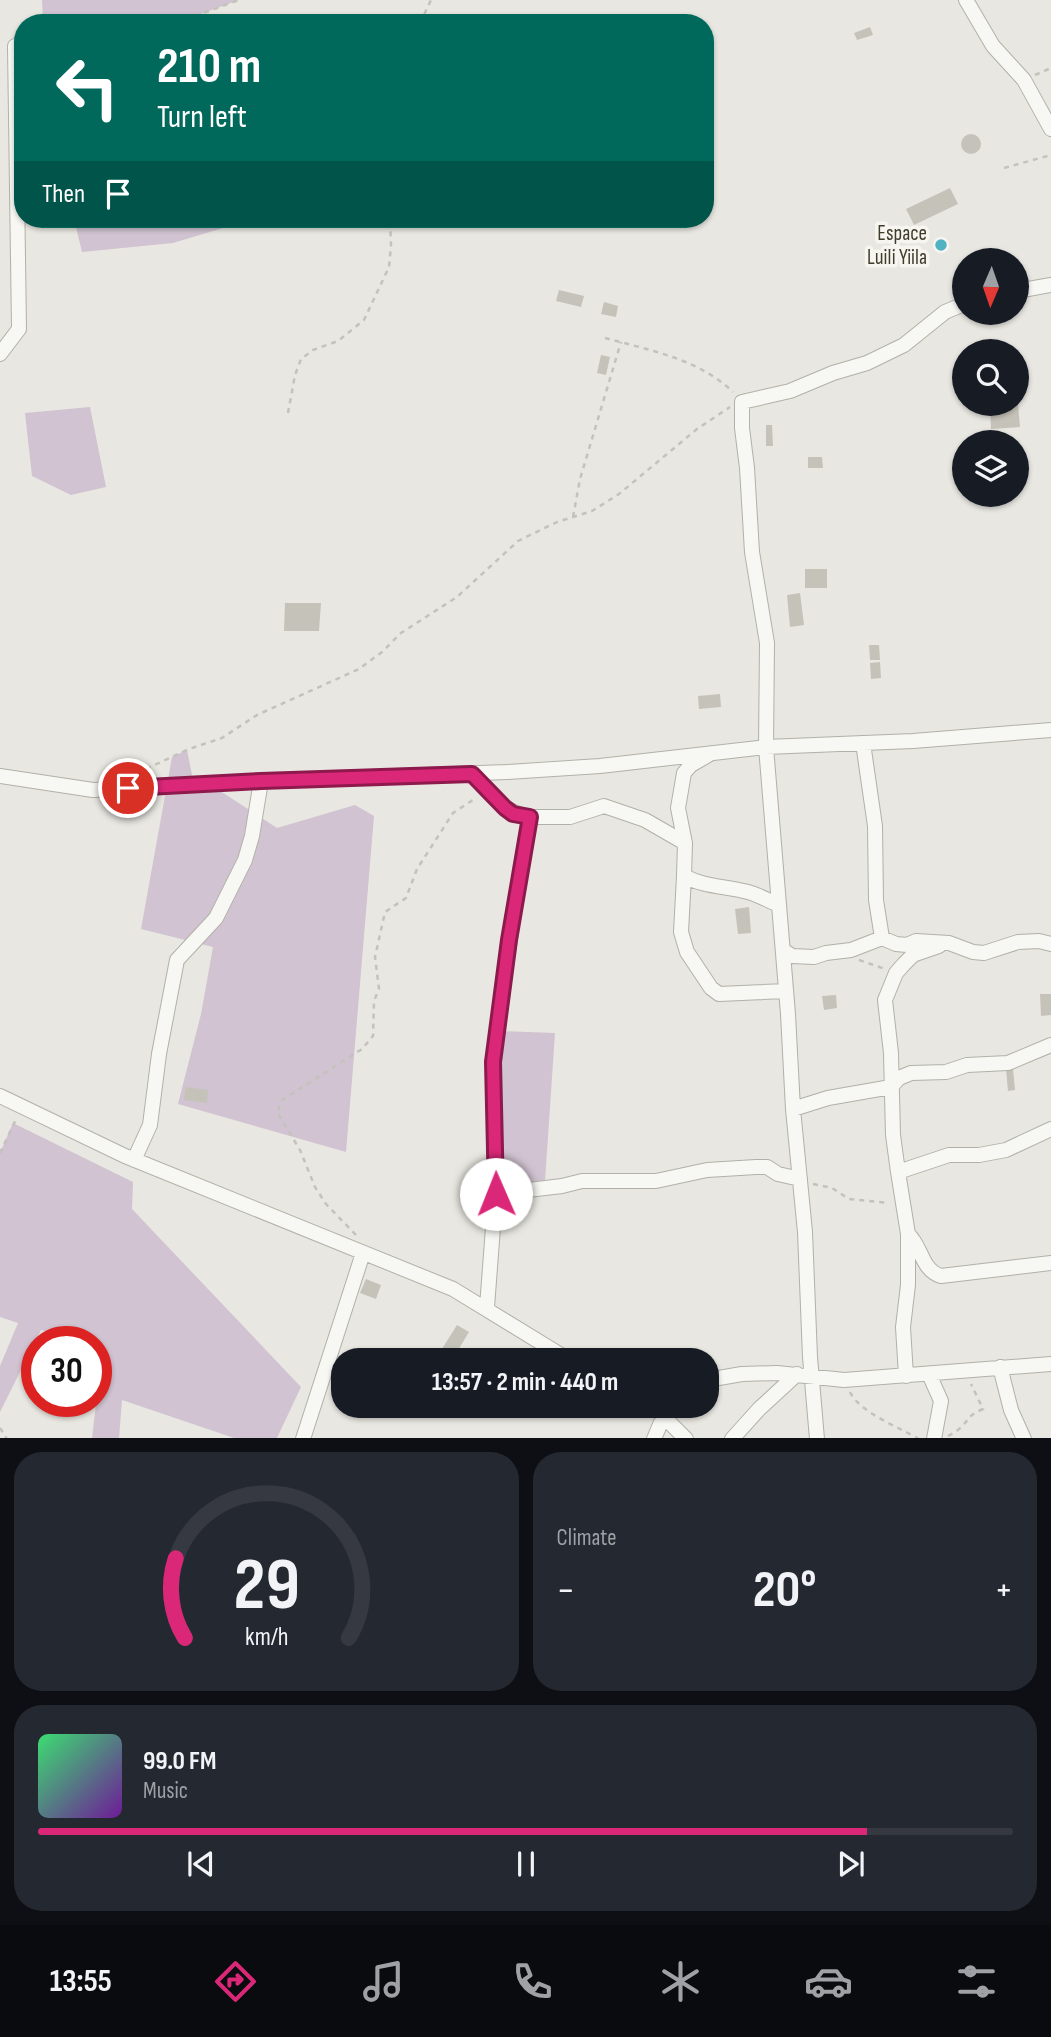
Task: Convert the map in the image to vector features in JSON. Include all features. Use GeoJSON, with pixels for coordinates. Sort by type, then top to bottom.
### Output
{"type":"FeatureCollection","features":[{"type":"Feature","properties":{"kind":"street"},"geometry":{"type":"LineString","coordinates":[[966,0],[993,46],[1024,80],[1051,129]]}},
{"type":"Feature","properties":{"kind":"street"},"geometry":{"type":"LineString","coordinates":[[0,354],[19,329],[18,228]]}},
{"type":"Feature","properties":{"kind":"street"},"geometry":{"type":"LineString","coordinates":[[1029,290],[1051,285]]}},
{"type":"Feature","properties":{"kind":"street"},"geometry":{"type":"LineString","coordinates":[[817,1438],[804,1374],[805,1232],[793,1109],[766,747],[767,643],[752,552],[742,402],[790,391],[833,373],[867,363],[904,345],[952,309]]}},
{"type":"Feature","properties":{"kind":"street"},"geometry":{"type":"LineString","coordinates":[[0,776],[93,790],[472,774],[600,766],[766,747],[1051,730]]}},
{"type":"Feature","properties":{"kind":"street"},"geometry":{"type":"LineString","coordinates":[[863,743],[875,826],[876,900],[881,938]]}},
{"type":"Feature","properties":{"kind":"street"},"geometry":{"type":"LineString","coordinates":[[715,751],[691,765],[684,773],[678,817],[685,843],[681,932],[687,952],[711,988],[719,993],[786,991]]}},
{"type":"Feature","properties":{"kind":"street"},"geometry":{"type":"LineString","coordinates":[[472,774],[513,814],[530,817],[570,817],[604,806],[645,820],[685,843]]}},
{"type":"Feature","properties":{"kind":"street"},"geometry":{"type":"LineString","coordinates":[[134,1160],[150,1125],[159,1054],[177,960],[216,918],[246,860],[261,781]]}},
{"type":"Feature","properties":{"kind":"street"},"geometry":{"type":"LineString","coordinates":[[487,1307],[496,1194],[493,1062],[509,940],[530,817]]}},
{"type":"Feature","properties":{"kind":"street"},"geometry":{"type":"LineString","coordinates":[[684,876],[699,884],[719,885],[749,892],[779,905]]}},
{"type":"Feature","properties":{"kind":"street"},"geometry":{"type":"LineString","coordinates":[[783,950],[787,954],[800,957],[839,953],[881,938],[907,945],[916,941],[946,942],[984,953],[1018,942],[1039,941],[1051,944]]}},
{"type":"Feature","properties":{"kind":"street"},"geometry":{"type":"LineString","coordinates":[[906,1376],[902,1338],[908,1285],[908,1234],[893,1135],[891,1054],[885,1000],[896,973],[913,955],[946,942]]}},
{"type":"Feature","properties":{"kind":"street"},"geometry":{"type":"LineString","coordinates":[[793,1109],[828,1098],[891,1087],[899,1078],[911,1073],[946,1072],[967,1065],[1008,1063],[1051,1045]]}},
{"type":"Feature","properties":{"kind":"street"},"geometry":{"type":"LineString","coordinates":[[0,1096],[134,1160],[362,1247],[487,1307],[550,1348]]}},
{"type":"Feature","properties":{"kind":"street"},"geometry":{"type":"LineString","coordinates":[[898,1172],[949,1155],[979,1155],[1006,1150],[1051,1129]]}},
{"type":"Feature","properties":{"kind":"street"},"geometry":{"type":"LineString","coordinates":[[496,1194],[582,1181],[656,1181],[707,1170],[756,1167],[767,1167],[778,1174],[800,1180]]}},
{"type":"Feature","properties":{"kind":"street"},"geometry":{"type":"LineString","coordinates":[[908,1234],[916,1241],[932,1273],[941,1276],[1051,1263]]}},
{"type":"Feature","properties":{"kind":"street"},"geometry":{"type":"LineString","coordinates":[[303,1438],[362,1247]]}},
{"type":"Feature","properties":{"kind":"street"},"geometry":{"type":"LineString","coordinates":[[719,1378],[742,1374],[804,1374],[844,1380],[1051,1364]]}},
{"type":"Feature","properties":{"kind":"street"},"geometry":{"type":"LineString","coordinates":[[1000,1367],[1011,1410],[1024,1438]]}},
{"type":"Feature","properties":{"kind":"street"},"geometry":{"type":"LineString","coordinates":[[732,1438],[759,1409],[804,1374]]}},
{"type":"Feature","properties":{"kind":"street"},"geometry":{"type":"LineString","coordinates":[[929,1374],[941,1401],[934,1438]]}},
{"type":"Feature","properties":{"kind":"street"},"geometry":{"type":"LineString","coordinates":[[654,1438],[663,1418]]}},
{"type":"Feature","properties":{"kind":"street"},"geometry":{"type":"LineString","coordinates":[[667,1418],[686,1438]]}},
{"type":"Feature","properties":{"kind":"path"},"geometry":{"type":"LineString","coordinates":[[201,14],[239,0]]}},
{"type":"Feature","properties":{"kind":"path"},"geometry":{"type":"LineString","coordinates":[[1024,80],[1051,68]]}},
{"type":"Feature","properties":{"kind":"path"},"geometry":{"type":"LineString","coordinates":[[1004,168],[1051,155]]}},
{"type":"Feature","properties":{"kind":"path"},"geometry":{"type":"LineString","coordinates":[[288,413],[301,359],[313,350],[338,341],[364,320],[389,267],[390,228]]}},
{"type":"Feature","properties":{"kind":"path"},"geometry":{"type":"LineString","coordinates":[[605,338],[676,357],[725,385],[742,402]]}},
{"type":"Feature","properties":{"kind":"path"},"geometry":{"type":"LineString","coordinates":[[573,517],[580,479],[621,342]]}},
{"type":"Feature","properties":{"kind":"path"},"geometry":{"type":"LineString","coordinates":[[137,774],[189,749],[222,737],[257,715],[359,669],[410,627],[457,597],[474,578],[518,541],[592,511],[619,494],[697,429],[738,401],[742,402]]}},
{"type":"Feature","properties":{"kind":"path"},"geometry":{"type":"LineString","coordinates":[[362,1247],[321,1196],[299,1150],[276,1112],[282,1100],[362,1049],[373,1036],[374,1000],[379,989],[375,957],[385,912],[406,898],[417,869],[453,813],[488,791]]}},
{"type":"Feature","properties":{"kind":"path"},"geometry":{"type":"LineString","coordinates":[[839,953],[896,973]]}},
{"type":"Feature","properties":{"kind":"path"},"geometry":{"type":"LineString","coordinates":[[0,1153],[13,1123],[24,1108]]}},
{"type":"Feature","properties":{"kind":"path"},"geometry":{"type":"LineString","coordinates":[[800,1180],[832,1188],[849,1199],[904,1205]]}},
{"type":"Feature","properties":{"kind":"path"},"geometry":{"type":"LineString","coordinates":[[946,1438],[961,1429],[965,1420],[983,1409],[974,1387],[960,1371]]}},
{"type":"Feature","properties":{"kind":"path"},"geometry":{"type":"LineString","coordinates":[[844,1380],[854,1401],[859,1405],[919,1438]]}},
{"type":"Feature","properties":{"kind":"path"},"geometry":{"type":"LineString","coordinates":[[0,1428],[7,1438]]}},
{"type":"Feature","properties":{"kind":"shaded area"},"geometry":{"type":"Polygon","coordinates":[[[42,0],[239,0],[201,14],[43,14],[42,0]]]}},
{"type":"Feature","properties":{"kind":"shaded area"},"geometry":{"type":"Polygon","coordinates":[[[76,228],[223,228],[173,243],[82,252],[76,228]]]}},
{"type":"Feature","properties":{"kind":"shaded area"},"geometry":{"type":"Polygon","coordinates":[[[90,407],[106,487],[71,495],[32,476],[25,413],[90,407]]]}},
{"type":"Feature","properties":{"kind":"shaded area"},"geometry":{"type":"Polygon","coordinates":[[[187,750],[194,785],[211,785],[277,828],[355,805],[374,816],[346,1152],[178,1104],[201,1014],[213,947],[141,929],[172,757],[187,750]]]}},
{"type":"Feature","properties":{"kind":"shaded area"},"geometry":{"type":"Polygon","coordinates":[[[498,1031],[555,1033],[545,1181],[497,1188],[498,1031]]]}},
{"type":"Feature","properties":{"kind":"shaded area"},"geometry":{"type":"Polygon","coordinates":[[[13,1123],[133,1182],[132,1209],[301,1387],[277,1438],[234,1438],[122,1400],[119,1438],[92,1438],[95,1417],[112,1417],[112,1326],[21,1326],[21,1370],[0,1412],[0,1366],[18,1323],[0,1317],[0,1153],[13,1123]]]}},
{"type":"Feature","properties":{"kind":"building"},"geometry":{"type":"Polygon","coordinates":[[[870,27],[873,35],[857,40],[854,33],[870,27]]]}},
{"type":"Feature","properties":{"kind":"building"},"geometry":{"type":"Polygon","coordinates":[[[971,134],[978,137],[981,144],[978,151],[971,154],[964,151],[961,144],[964,137],[971,134]]]}},
{"type":"Feature","properties":{"kind":"building"},"geometry":{"type":"Polygon","coordinates":[[[950,188],[958,204],[914,225],[906,209],[950,188]]]}},
{"type":"Feature","properties":{"kind":"building"},"geometry":{"type":"Polygon","coordinates":[[[559,290],[584,296],[581,307],[556,301],[559,290]]]}},
{"type":"Feature","properties":{"kind":"building"},"geometry":{"type":"Polygon","coordinates":[[[604,302],[618,306],[616,317],[601,314],[604,302]]]}},
{"type":"Feature","properties":{"kind":"building"},"geometry":{"type":"Polygon","coordinates":[[[601,355],[610,357],[606,375],[597,373],[601,355]]]}},
{"type":"Feature","properties":{"kind":"building"},"geometry":{"type":"Polygon","coordinates":[[[990,416],[1019,416],[1020,427],[991,429],[990,416]]]}},
{"type":"Feature","properties":{"kind":"building"},"geometry":{"type":"Polygon","coordinates":[[[766,425],[772,425],[773,446],[766,446],[766,425]]]}},
{"type":"Feature","properties":{"kind":"building"},"geometry":{"type":"Polygon","coordinates":[[[808,457],[822,457],[823,468],[808,468],[808,457]]]}},
{"type":"Feature","properties":{"kind":"building"},"geometry":{"type":"Polygon","coordinates":[[[805,569],[827,569],[827,588],[805,588],[805,569]]]}},
{"type":"Feature","properties":{"kind":"building"},"geometry":{"type":"Polygon","coordinates":[[[800,593],[804,625],[790,627],[787,595],[800,593]]]}},
{"type":"Feature","properties":{"kind":"building"},"geometry":{"type":"Polygon","coordinates":[[[285,603],[321,603],[319,631],[284,631],[285,603]]]}},
{"type":"Feature","properties":{"kind":"building"},"geometry":{"type":"Polygon","coordinates":[[[869,645],[879,645],[880,660],[870,660],[869,645]]]}},
{"type":"Feature","properties":{"kind":"building"},"geometry":{"type":"Polygon","coordinates":[[[880,662],[881,678],[871,679],[870,663],[880,662]]]}},
{"type":"Feature","properties":{"kind":"building"},"geometry":{"type":"Polygon","coordinates":[[[720,694],[721,707],[699,709],[698,696],[720,694]]]}},
{"type":"Feature","properties":{"kind":"building"},"geometry":{"type":"Polygon","coordinates":[[[749,907],[751,933],[738,934],[735,909],[749,907]]]}},
{"type":"Feature","properties":{"kind":"building"},"geometry":{"type":"Polygon","coordinates":[[[1040,994],[1051,994],[1051,1015],[1041,1016],[1040,994]]]}},
{"type":"Feature","properties":{"kind":"building"},"geometry":{"type":"Polygon","coordinates":[[[836,995],[837,1008],[824,1010],[822,996],[836,995]]]}},
{"type":"Feature","properties":{"kind":"building"},"geometry":{"type":"Polygon","coordinates":[[[1006,1069],[1013,1069],[1015,1090],[1008,1091],[1006,1069]]]}},
{"type":"Feature","properties":{"kind":"building"},"geometry":{"type":"Polygon","coordinates":[[[186,1087],[208,1090],[207,1103],[184,1100],[186,1087]]]}},
{"type":"Feature","properties":{"kind":"building"},"geometry":{"type":"Polygon","coordinates":[[[366,1279],[381,1285],[376,1299],[360,1293],[366,1279]]]}},
{"type":"Feature","properties":{"kind":"building"},"geometry":{"type":"Polygon","coordinates":[[[457,1325],[469,1332],[459,1348],[443,1348],[457,1325]]]}},
{"type":"Feature","properties":{"kind":"place","name":"Espace Luili Yiila"},"geometry":{"type":"Point","coordinates":[941,245]}},
{"type":"Feature","properties":{"kind":"route"},"geometry":{"type":"LineString","coordinates":[[128,788],[472,774],[513,814],[530,817],[509,940],[493,1062],[496,1194]]}}]}
